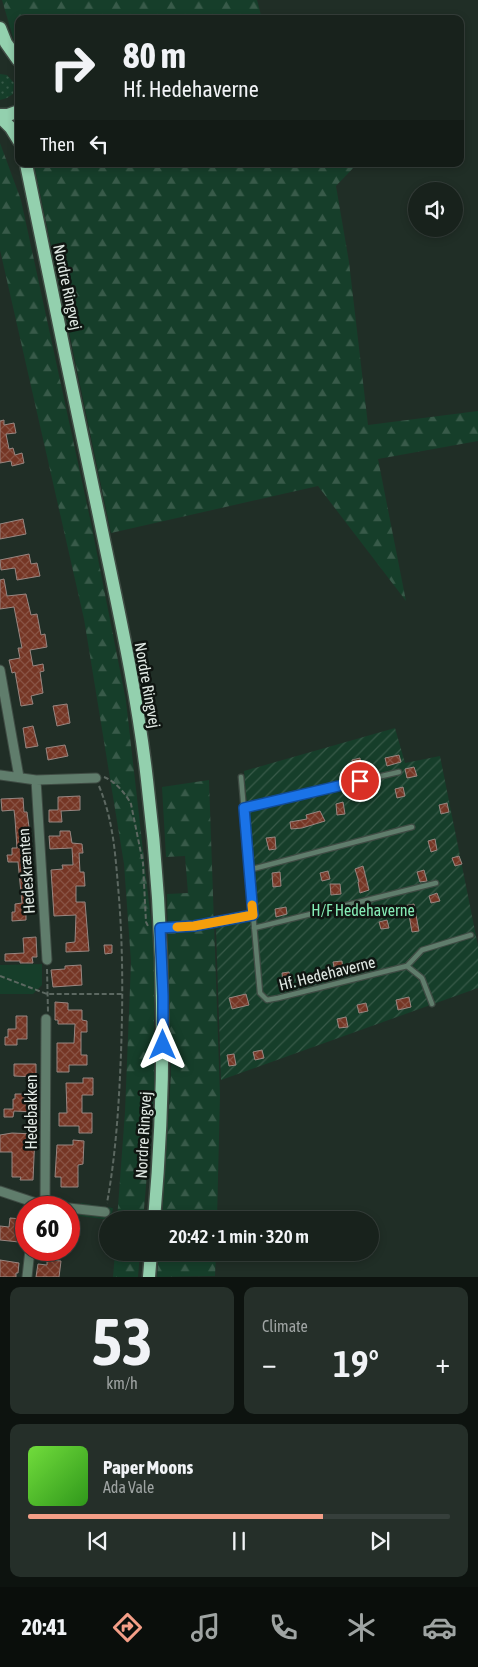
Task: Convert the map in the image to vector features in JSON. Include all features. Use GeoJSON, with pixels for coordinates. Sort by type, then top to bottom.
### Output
{"type":"FeatureCollection","features":[{"type":"Feature","properties":{"kind":"main road"},"geometry":{"type":"LineString","coordinates":[[0,28],[6,43],[15,56]]}},
{"type":"Feature","properties":{"kind":"main road"},"geometry":{"type":"LineString","coordinates":[[0,57],[15,59]]}},
{"type":"Feature","properties":{"kind":"main road"},"geometry":{"type":"LineString","coordinates":[[0,116],[15,112]]}},
{"type":"Feature","properties":{"kind":"main road"},"geometry":{"type":"LineString","coordinates":[[0,116],[15,135]]}},
{"type":"Feature","properties":{"kind":"main road","name":"Nordre Ringvej"},"geometry":{"type":"LineString","coordinates":[[27,167],[131,675],[147,778],[156,861],[163,996],[163,1078],[155,1211]]}},
{"type":"Feature","properties":{"kind":"main road"},"geometry":{"type":"LineString","coordinates":[[149,1277],[150,1261]]}},
{"type":"Feature","properties":{"kind":"street"},"geometry":{"type":"LineString","coordinates":[[0,670],[19,777]]}},
{"type":"Feature","properties":{"kind":"street"},"geometry":{"type":"LineString","coordinates":[[0,775],[36,780],[96,778]]}},
{"type":"Feature","properties":{"kind":"street","name":"Hedeskrænten"},"geometry":{"type":"LineString","coordinates":[[36,780],[47,960]]}},
{"type":"Feature","properties":{"kind":"street","name":"Hedebakken"},"geometry":{"type":"LineString","coordinates":[[39,1196],[46,1019]]}},
{"type":"Feature","properties":{"kind":"street"},"geometry":{"type":"LineString","coordinates":[[0,1191],[15,1196]]}},
{"type":"Feature","properties":{"kind":"street"},"geometry":{"type":"LineString","coordinates":[[80,1209],[99,1211]]}},
{"type":"Feature","properties":{"kind":"street"},"geometry":{"type":"LineString","coordinates":[[27,1277],[29,1261]]}},
{"type":"Feature","properties":{"kind":"lane"},"geometry":{"type":"LineString","coordinates":[[244,808],[399,772]]}},
{"type":"Feature","properties":{"kind":"lane","name":"Hf. Hedehaverne"},"geometry":{"type":"LineString","coordinates":[[241,777],[260,993],[267,1000],[407,966],[422,950],[471,935]]}},
{"type":"Feature","properties":{"kind":"lane"},"geometry":{"type":"LineString","coordinates":[[249,870],[412,828]]}},
{"type":"Feature","properties":{"kind":"lane"},"geometry":{"type":"LineString","coordinates":[[254,928],[436,883]]}},
{"type":"Feature","properties":{"kind":"lane"},"geometry":{"type":"LineString","coordinates":[[160,928],[194,926],[253,915]]}},
{"type":"Feature","properties":{"kind":"lane"},"geometry":{"type":"LineString","coordinates":[[407,966],[422,978],[432,1004]]}},
{"type":"Feature","properties":{"kind":"path"},"geometry":{"type":"LineString","coordinates":[[105,1211],[112,1176],[119,1092],[123,994],[122,928],[113,830],[96,778],[106,777],[129,800],[142,850],[146,922],[150,927],[160,928]]}},
{"type":"Feature","properties":{"kind":"path"},"geometry":{"type":"LineString","coordinates":[[46,1019],[48,1015],[47,960]]}},
{"type":"Feature","properties":{"kind":"path"},"geometry":{"type":"LineString","coordinates":[[0,976],[47,994],[123,994]]}},
{"type":"Feature","properties":{"kind":"green space"},"geometry":{"type":"Polygon","coordinates":[[[2,0],[257,0],[261,15],[15,15],[15,44],[2,0]]]}},
{"type":"Feature","properties":{"kind":"green space"},"geometry":{"type":"Polygon","coordinates":[[[0,74],[7,75],[14,83],[13,94],[0,100],[0,74]]]}},
{"type":"Feature","properties":{"kind":"green space"},"geometry":{"type":"Polygon","coordinates":[[[0,143],[21,200],[91,523],[126,701],[154,947],[154,1094],[144,1211],[118,1211],[125,1112],[131,962],[124,864],[84,619],[0,250],[0,143]]]}},
{"type":"Feature","properties":{"kind":"green space"},"geometry":{"type":"Polygon","coordinates":[[[35,167],[354,167],[336,186],[349,262],[368,425],[478,411],[478,441],[378,459],[406,601],[318,486],[111,533],[35,167]]]}},
{"type":"Feature","properties":{"kind":"green space","name":"H/F Hedehaverne"},"geometry":{"type":"Polygon","coordinates":[[[395,728],[405,763],[440,756],[478,946],[478,988],[221,1080],[216,928],[257,919],[244,771],[395,728]]]}},
{"type":"Feature","properties":{"kind":"green space"},"geometry":{"type":"Polygon","coordinates":[[[209,780],[220,1095],[217,1211],[163,1211],[171,1074],[167,894],[188,893],[185,856],[166,857],[162,787],[209,780]]]}},
{"type":"Feature","properties":{"kind":"green space"},"geometry":{"type":"Polygon","coordinates":[[[42,964],[42,985],[33,994],[0,994],[0,965],[42,964]]]}},
{"type":"Feature","properties":{"kind":"green space"},"geometry":{"type":"Polygon","coordinates":[[[81,1203],[113,1208],[112,1211],[99,1211],[99,1218],[80,1216],[81,1203]]]}},
{"type":"Feature","properties":{"kind":"green space"},"geometry":{"type":"Polygon","coordinates":[[[114,1261],[139,1261],[138,1277],[113,1277],[114,1261]]]}},
{"type":"Feature","properties":{"kind":"green space"},"geometry":{"type":"Polygon","coordinates":[[[158,1261],[216,1261],[215,1276],[157,1277],[158,1261]]]}},
{"type":"Feature","properties":{"kind":"building"},"geometry":{"type":"Polygon","coordinates":[[[4,420],[4,425],[14,423],[16,433],[6,434],[9,449],[13,448],[15,455],[22,453],[24,463],[12,466],[11,461],[0,463],[0,421],[4,420]]]}},
{"type":"Feature","properties":{"kind":"building"},"geometry":{"type":"Polygon","coordinates":[[[23,519],[26,534],[0,539],[0,524],[23,519]]]}},
{"type":"Feature","properties":{"kind":"building"},"geometry":{"type":"Polygon","coordinates":[[[29,554],[31,564],[37,563],[40,576],[17,580],[15,568],[1,570],[0,560],[29,554]]]}},
{"type":"Feature","properties":{"kind":"building"},"geometry":{"type":"Polygon","coordinates":[[[4,579],[7,596],[26,594],[31,615],[37,614],[41,635],[45,634],[47,647],[30,650],[33,666],[43,664],[44,671],[40,672],[43,693],[31,696],[33,704],[21,706],[15,672],[12,673],[9,660],[20,658],[18,648],[22,648],[14,607],[0,609],[0,580],[4,579]]]}},
{"type":"Feature","properties":{"kind":"building"},"geometry":{"type":"Polygon","coordinates":[[[67,704],[70,723],[57,726],[53,706],[67,704]]]}},
{"type":"Feature","properties":{"kind":"building"},"geometry":{"type":"Polygon","coordinates":[[[33,726],[38,746],[26,748],[23,728],[33,726]]]}},
{"type":"Feature","properties":{"kind":"building"},"geometry":{"type":"Polygon","coordinates":[[[65,745],[68,756],[48,760],[46,748],[65,745]]]}},
{"type":"Feature","properties":{"kind":"building"},"geometry":{"type":"Polygon","coordinates":[[[399,755],[401,762],[387,766],[385,758],[399,755]]]}},
{"type":"Feature","properties":{"kind":"building"},"geometry":{"type":"Polygon","coordinates":[[[360,758],[361,765],[353,767],[352,760],[360,758]]]}},
{"type":"Feature","properties":{"kind":"building"},"geometry":{"type":"Polygon","coordinates":[[[414,767],[417,776],[407,778],[405,769],[414,767]]]}},
{"type":"Feature","properties":{"kind":"building"},"geometry":{"type":"Polygon","coordinates":[[[403,787],[405,796],[397,798],[395,789],[403,787]]]}},
{"type":"Feature","properties":{"kind":"building"},"geometry":{"type":"Polygon","coordinates":[[[80,796],[80,810],[61,811],[62,822],[49,822],[49,810],[58,810],[58,797],[80,796]]]}},
{"type":"Feature","properties":{"kind":"building"},"geometry":{"type":"Polygon","coordinates":[[[23,798],[24,812],[27,812],[29,827],[34,913],[26,913],[26,920],[12,921],[12,912],[15,912],[15,904],[22,903],[18,862],[8,862],[7,855],[12,855],[12,848],[17,848],[15,819],[14,810],[2,811],[1,799],[23,798]]]}},
{"type":"Feature","properties":{"kind":"building"},"geometry":{"type":"Polygon","coordinates":[[[343,802],[345,814],[337,815],[336,804],[343,802]]]}},
{"type":"Feature","properties":{"kind":"building"},"geometry":{"type":"Polygon","coordinates":[[[447,803],[449,812],[441,814],[439,805],[447,803]]]}},
{"type":"Feature","properties":{"kind":"building"},"geometry":{"type":"Polygon","coordinates":[[[320,811],[325,821],[302,828],[291,829],[290,822],[307,819],[306,815],[320,811]]]}},
{"type":"Feature","properties":{"kind":"building"},"geometry":{"type":"Polygon","coordinates":[[[60,831],[70,831],[72,843],[82,844],[83,853],[79,853],[80,872],[84,872],[85,886],[76,886],[76,902],[85,902],[89,951],[66,952],[66,943],[75,942],[76,915],[54,916],[51,870],[63,869],[62,865],[73,865],[72,848],[50,849],[49,836],[60,836],[60,831]]]}},
{"type":"Feature","properties":{"kind":"building"},"geometry":{"type":"Polygon","coordinates":[[[275,837],[276,849],[269,850],[266,838],[275,837]]]}},
{"type":"Feature","properties":{"kind":"building"},"geometry":{"type":"Polygon","coordinates":[[[435,839],[437,850],[431,852],[428,841],[435,839]]]}},
{"type":"Feature","properties":{"kind":"building"},"geometry":{"type":"Polygon","coordinates":[[[459,856],[462,864],[455,866],[452,858],[459,856]]]}},
{"type":"Feature","properties":{"kind":"building"},"geometry":{"type":"Polygon","coordinates":[[[363,866],[369,890],[360,893],[355,869],[363,866]]]}},
{"type":"Feature","properties":{"kind":"building"},"geometry":{"type":"Polygon","coordinates":[[[424,870],[427,881],[420,882],[417,872],[424,870]]]}},
{"type":"Feature","properties":{"kind":"building"},"geometry":{"type":"Polygon","coordinates":[[[328,871],[330,879],[322,881],[320,873],[328,871]]]}},
{"type":"Feature","properties":{"kind":"building"},"geometry":{"type":"Polygon","coordinates":[[[280,872],[281,886],[273,887],[272,873],[280,872]]]}},
{"type":"Feature","properties":{"kind":"building"},"geometry":{"type":"Polygon","coordinates":[[[330,884],[340,884],[341,894],[331,895],[330,884]]]}},
{"type":"Feature","properties":{"kind":"building"},"geometry":{"type":"Polygon","coordinates":[[[437,893],[440,901],[431,903],[429,896],[437,893]]]}},
{"type":"Feature","properties":{"kind":"building"},"geometry":{"type":"Polygon","coordinates":[[[414,904],[419,931],[412,932],[409,915],[405,915],[404,906],[414,904]]]}},
{"type":"Feature","properties":{"kind":"building"},"geometry":{"type":"Polygon","coordinates":[[[286,907],[287,914],[276,917],[275,909],[286,907]]]}},
{"type":"Feature","properties":{"kind":"building"},"geometry":{"type":"Polygon","coordinates":[[[387,920],[389,928],[381,929],[379,922],[387,920]]]}},
{"type":"Feature","properties":{"kind":"building"},"geometry":{"type":"Polygon","coordinates":[[[36,937],[37,957],[32,957],[33,963],[5,961],[5,954],[24,953],[23,938],[36,937]]]}},
{"type":"Feature","properties":{"kind":"building"},"geometry":{"type":"Polygon","coordinates":[[[104,945],[112,945],[112,953],[105,954],[104,945]]]}},
{"type":"Feature","properties":{"kind":"building"},"geometry":{"type":"Polygon","coordinates":[[[342,961],[343,971],[335,972],[333,962],[342,961]]]}},
{"type":"Feature","properties":{"kind":"building"},"geometry":{"type":"Polygon","coordinates":[[[81,965],[82,985],[53,987],[51,970],[65,969],[65,966],[81,965]]]}},
{"type":"Feature","properties":{"kind":"building"},"geometry":{"type":"Polygon","coordinates":[[[289,972],[291,982],[283,983],[282,973],[289,972]]]}},
{"type":"Feature","properties":{"kind":"building"},"geometry":{"type":"Polygon","coordinates":[[[246,994],[249,1005],[232,1009],[229,998],[246,994]]]}},
{"type":"Feature","properties":{"kind":"building"},"geometry":{"type":"Polygon","coordinates":[[[409,997],[411,1007],[398,1010],[396,1000],[409,997]]]}},
{"type":"Feature","properties":{"kind":"building"},"geometry":{"type":"Polygon","coordinates":[[[55,1002],[68,1003],[68,1010],[82,1010],[82,1020],[87,1021],[87,1032],[81,1032],[81,1055],[87,1055],[87,1065],[69,1065],[69,1072],[57,1072],[57,1043],[74,1043],[75,1024],[58,1024],[58,1020],[55,1020],[55,1002]]]}},
{"type":"Feature","properties":{"kind":"building"},"geometry":{"type":"Polygon","coordinates":[[[366,1003],[368,1011],[359,1013],[357,1005],[366,1003]]]}},
{"type":"Feature","properties":{"kind":"building"},"geometry":{"type":"Polygon","coordinates":[[[16,1016],[27,1016],[27,1039],[17,1039],[17,1045],[5,1045],[8,1029],[16,1029],[16,1016]]]}},
{"type":"Feature","properties":{"kind":"building"},"geometry":{"type":"Polygon","coordinates":[[[346,1017],[348,1027],[339,1028],[337,1019],[346,1017]]]}},
{"type":"Feature","properties":{"kind":"building"},"geometry":{"type":"Polygon","coordinates":[[[262,1050],[264,1058],[255,1060],[253,1052],[262,1050]]]}},
{"type":"Feature","properties":{"kind":"building"},"geometry":{"type":"Polygon","coordinates":[[[234,1054],[236,1065],[229,1066],[227,1055],[234,1054]]]}},
{"type":"Feature","properties":{"kind":"building"},"geometry":{"type":"Polygon","coordinates":[[[14,1064],[36,1064],[36,1077],[14,1076],[14,1064]]]}},
{"type":"Feature","properties":{"kind":"building"},"geometry":{"type":"Polygon","coordinates":[[[83,1078],[93,1078],[93,1095],[82,1095],[82,1113],[92,1113],[92,1133],[79,1133],[79,1126],[59,1126],[59,1113],[67,1113],[66,1083],[83,1083],[83,1078]]]}},
{"type":"Feature","properties":{"kind":"building"},"geometry":{"type":"Polygon","coordinates":[[[15,1094],[24,1094],[24,1099],[35,1099],[35,1112],[14,1111],[13,1117],[4,1117],[4,1109],[13,1109],[15,1094]]]}},
{"type":"Feature","properties":{"kind":"building"},"geometry":{"type":"Polygon","coordinates":[[[12,1133],[35,1134],[33,1180],[20,1180],[21,1177],[12,1177],[12,1152],[0,1152],[0,1135],[12,1133]]]}},
{"type":"Feature","properties":{"kind":"building"},"geometry":{"type":"Polygon","coordinates":[[[73,1140],[84,1141],[83,1164],[78,1165],[78,1187],[61,1187],[61,1177],[55,1177],[57,1145],[73,1145],[73,1140]]]}},
{"type":"Feature","properties":{"kind":"building"},"geometry":{"type":"Polygon","coordinates":[[[10,1218],[15,1218],[15,1242],[0,1240],[0,1226],[9,1227],[10,1218]]]}},
{"type":"Feature","properties":{"kind":"building"},"geometry":{"type":"Polygon","coordinates":[[[0,1260],[19,1263],[16,1277],[0,1277],[0,1260]]]}},
{"type":"Feature","properties":{"kind":"building"},"geometry":{"type":"Polygon","coordinates":[[[47,1261],[61,1261],[59,1277],[36,1277],[38,1264],[47,1265],[47,1261]]]}},
{"type":"Feature","properties":{"kind":"slow traffic"},"geometry":{"type":"LineString","coordinates":[[177,927],[194,926],[253,915],[252,905]]}},
{"type":"Feature","properties":{"kind":"route"},"geometry":{"type":"LineString","coordinates":[[163,1045],[160,928],[194,926],[253,915],[244,808],[360,781]]}}]}
